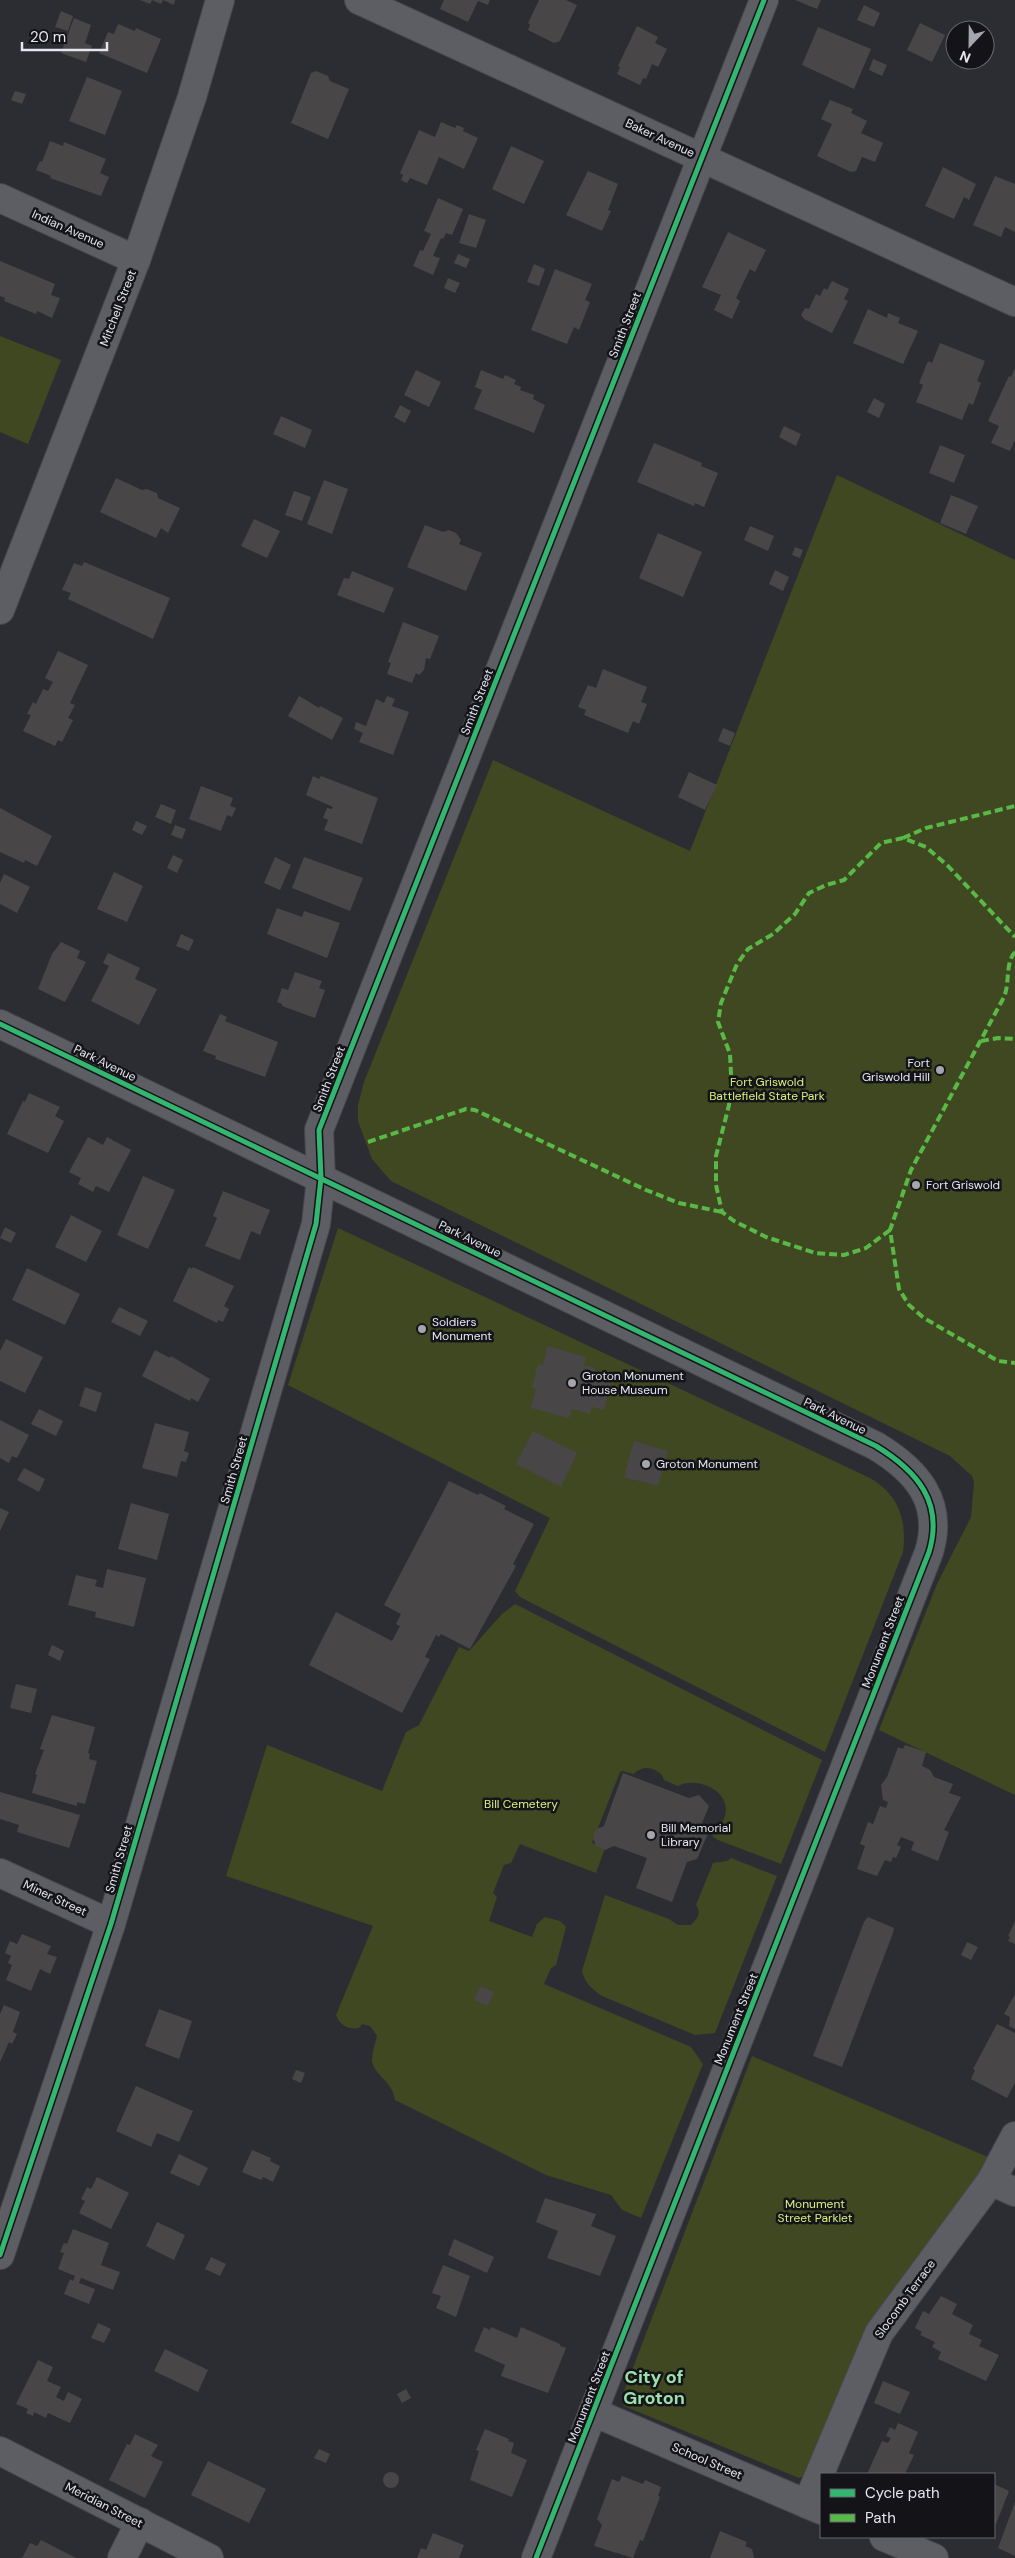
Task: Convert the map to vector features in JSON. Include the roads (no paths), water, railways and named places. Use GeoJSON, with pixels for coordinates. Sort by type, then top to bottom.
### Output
{"type":"FeatureCollection","features":[{"type":"Feature","properties":{"kind":"street","name":"Mitchell Street"},"geometry":{"type":"LineString","coordinates":[[1,607],[136,260],[192,97],[220,0]]}},
{"type":"Feature","properties":{"kind":"street","name":"Baker Avenue"},"geometry":{"type":"LineString","coordinates":[[359,0],[1015,302]]}},
{"type":"Feature","properties":{"kind":"street","name":"Smith Street"},"geometry":{"type":"LineString","coordinates":[[0,2255],[111,1924],[316,1224],[321,1178],[319,1130],[764,0]]}},
{"type":"Feature","properties":{"kind":"street","name":"Indian Avenue"},"geometry":{"type":"LineString","coordinates":[[0,198],[136,260]]}},
{"type":"Feature","properties":{"kind":"street","name":"Park Avenue"},"geometry":{"type":"LineString","coordinates":[[0,1024],[876,1446],[904,1466],[922,1486]]}},
{"type":"Feature","properties":{"kind":"street","name":"Monument Street"},"geometry":{"type":"LineString","coordinates":[[536,2558],[929,1552],[934,1527],[930,1502],[922,1486]]}},
{"type":"Feature","properties":{"kind":"street","name":"Miner Street"},"geometry":{"type":"LineString","coordinates":[[0,1873],[111,1924]]}},
{"type":"Feature","properties":{"kind":"street","name":"Slocomb Terrace"},"geometry":{"type":"LineString","coordinates":[[827,2473],[879,2332],[1003,2186],[1015,2136]]}},
{"type":"Feature","properties":{"kind":"street","name":"School Street"},"geometry":{"type":"LineString","coordinates":[[593,2412],[814,2507]]}},
{"type":"Feature","properties":{"kind":"street","name":"Meridian Street"},"geometry":{"type":"LineString","coordinates":[[0,2451],[209,2558]]}},
{"type":"Feature","properties":{"kind":"street","name":"Slocomb Terrace"},"geometry":{"type":"LineString","coordinates":[[814,2507],[820,2491]]}},
{"type":"Feature","properties":{"kind":"street"},"geometry":{"type":"LineString","coordinates":[[122,2558],[140,2522]]}},
{"type":"Feature","properties":{"kind":"street"},"geometry":{"type":"LineString","coordinates":[[886,2538],[934,2558]]}},
{"type":"Feature","properties":{"kind":"place","name":"Fort Griswold Hill"},"geometry":{"type":"Point","coordinates":[940,1070]}},
{"type":"Feature","properties":{"kind":"place","name":"Fort Griswold"},"geometry":{"type":"Point","coordinates":[916,1185]}},
{"type":"Feature","properties":{"kind":"place","name":"Soldiers Monument"},"geometry":{"type":"Point","coordinates":[422,1329]}},
{"type":"Feature","properties":{"kind":"place","name":"Groton Monument House Museum"},"geometry":{"type":"Point","coordinates":[572,1383]}},
{"type":"Feature","properties":{"kind":"place","name":"Groton Monument"},"geometry":{"type":"Point","coordinates":[646,1464]}},
{"type":"Feature","properties":{"kind":"place","name":"Bill Memorial Library"},"geometry":{"type":"Point","coordinates":[651,1835]}},
{"type":"Feature","properties":{"kind":"district","name":"City of Groton"},"geometry":{"type":"Point","coordinates":[654,2387]}},
{"type":"Feature","properties":{"kind":"park label","name":"Fort Griswold Battlefield State Park"},"geometry":{"type":"Point","coordinates":[767,1089]}},
{"type":"Feature","properties":{"kind":"park label","name":"Bill Cemetery"},"geometry":{"type":"Point","coordinates":[521,1804]}},
{"type":"Feature","properties":{"kind":"park label","name":"Monument Street Parklet"},"geometry":{"type":"Point","coordinates":[815,2211]}}]}
